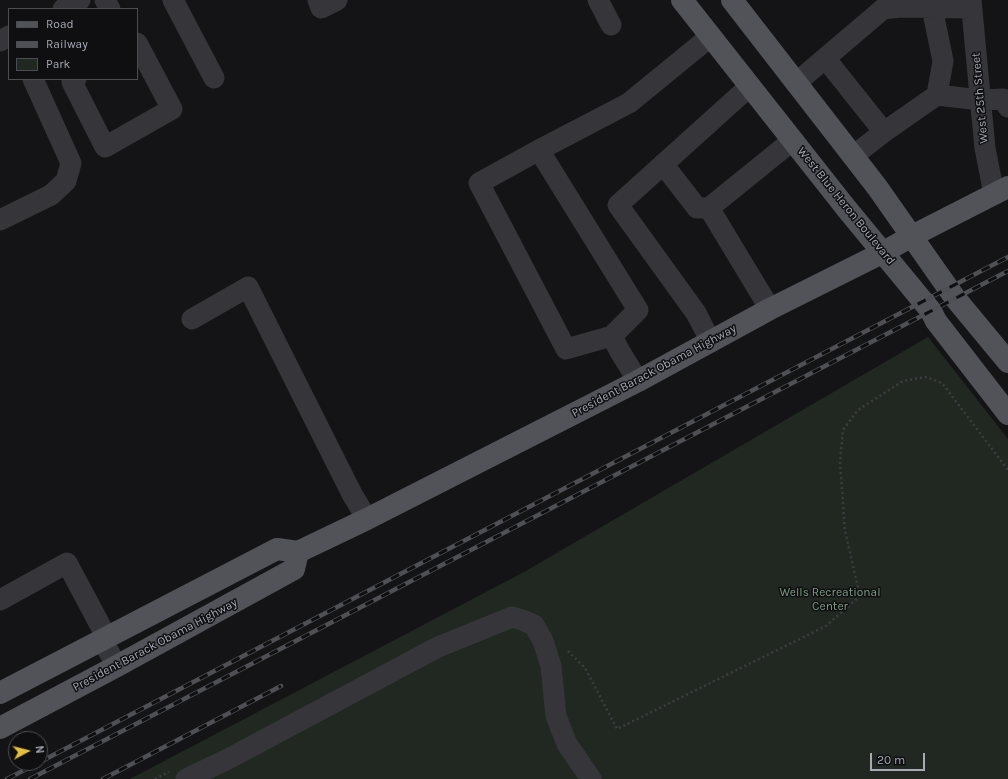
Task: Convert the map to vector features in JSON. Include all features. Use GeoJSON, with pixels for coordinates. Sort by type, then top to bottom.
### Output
{"type":"FeatureCollection","features":[{"type":"Feature","properties":{"kind":"main road","name":"West Blue Heron Boulevard"},"geometry":{"type":"LineString","coordinates":[[682,0],[882,253],[931,311],[936,321],[1008,414]]}},
{"type":"Feature","properties":{"kind":"main road"},"geometry":{"type":"LineString","coordinates":[[732,0],[853,156],[912,236],[955,298],[1008,362]]}},
{"type":"Feature","properties":{"kind":"main road","name":"President Barack Obama Highway"},"geometry":{"type":"LineString","coordinates":[[0,728],[294,569],[298,552],[367,519],[638,381],[770,309],[1001,191]]}},
{"type":"Feature","properties":{"kind":"main road"},"geometry":{"type":"LineString","coordinates":[[0,693],[277,550],[298,552]]}},
{"type":"Feature","properties":{"kind":"street"},"geometry":{"type":"LineString","coordinates":[[64,8],[80,0]]}},
{"type":"Feature","properties":{"kind":"street"},"geometry":{"type":"LineString","coordinates":[[173,0],[214,78]]}},
{"type":"Feature","properties":{"kind":"street"},"geometry":{"type":"LineString","coordinates":[[318,0],[322,8],[337,0]]}},
{"type":"Feature","properties":{"kind":"street"},"geometry":{"type":"LineString","coordinates":[[598,0],[611,25]]}},
{"type":"Feature","properties":{"kind":"street"},"geometry":{"type":"LineString","coordinates":[[796,83],[883,9],[901,7],[932,8],[972,4]]}},
{"type":"Feature","properties":{"kind":"street","name":"West 25th Street"},"geometry":{"type":"LineString","coordinates":[[972,4],[985,148],[1001,191]]}},
{"type":"Feature","properties":{"kind":"street"},"geometry":{"type":"LineString","coordinates":[[932,8],[942,61],[937,95]]}},
{"type":"Feature","properties":{"kind":"street"},"geometry":{"type":"LineString","coordinates":[[539,150],[638,310],[612,336],[566,349],[479,184],[539,150],[629,103],[711,36]]}},
{"type":"Feature","properties":{"kind":"street"},"geometry":{"type":"LineString","coordinates":[[75,80],[72,82],[105,147],[172,109],[138,45]]}},
{"type":"Feature","properties":{"kind":"street"},"geometry":{"type":"LineString","coordinates":[[825,58],[884,132]]}},
{"type":"Feature","properties":{"kind":"street"},"geometry":{"type":"LineString","coordinates":[[0,220],[51,195],[66,181],[71,163],[33,80]]}},
{"type":"Feature","properties":{"kind":"street"},"geometry":{"type":"LineString","coordinates":[[711,342],[696,313],[618,205],[750,86]]}},
{"type":"Feature","properties":{"kind":"street"},"geometry":{"type":"LineString","coordinates":[[853,156],[884,132],[937,95],[980,100],[1003,99],[1008,107]]}},
{"type":"Feature","properties":{"kind":"street"},"geometry":{"type":"LineString","coordinates":[[663,164],[697,208],[709,208],[793,140]]}},
{"type":"Feature","properties":{"kind":"street"},"geometry":{"type":"LineString","coordinates":[[709,208],[770,309]]}},
{"type":"Feature","properties":{"kind":"street"},"geometry":{"type":"LineString","coordinates":[[192,319],[248,287],[352,494],[367,519]]}},
{"type":"Feature","properties":{"kind":"street"},"geometry":{"type":"LineString","coordinates":[[612,336],[638,381]]}},
{"type":"Feature","properties":{"kind":"street"},"geometry":{"type":"LineString","coordinates":[[0,600],[67,563],[117,666]]}},
{"type":"Feature","properties":{"kind":"street"},"geometry":{"type":"LineString","coordinates":[[178,775],[228,759],[438,647],[512,617],[534,626],[543,641],[552,666],[556,716],[567,744],[591,779]]}},
{"type":"Feature","properties":{"kind":"path"},"geometry":{"type":"LineString","coordinates":[[566,647],[569,653],[584,668],[617,729],[826,626],[860,596],[845,531],[840,462],[843,430],[858,410],[903,381],[926,377],[942,384],[1008,470]]}},
{"type":"Feature","properties":{"kind":"path"},"geometry":{"type":"LineString","coordinates":[[155,779],[178,775]]}},
{"type":"Feature","properties":{"kind":"green space","name":"Wells Recreational Center"},"geometry":{"type":"Polygon","coordinates":[[[928,337],[1008,439],[1008,779],[130,779],[524,572],[928,337]]]}},
{"type":"Feature","properties":{"kind":"railway"},"geometry":{"type":"LineString","coordinates":[[48,758],[1008,257]]}},
{"type":"Feature","properties":{"kind":"railway"},"geometry":{"type":"LineString","coordinates":[[30,779],[1008,271]]}},
{"type":"Feature","properties":{"kind":"railway"},"geometry":{"type":"LineString","coordinates":[[103,779],[281,686]]}},
{"type":"Feature","properties":{"kind":"railway"},"geometry":{"type":"LineString","coordinates":[[7,779],[22,771]]}}]}
